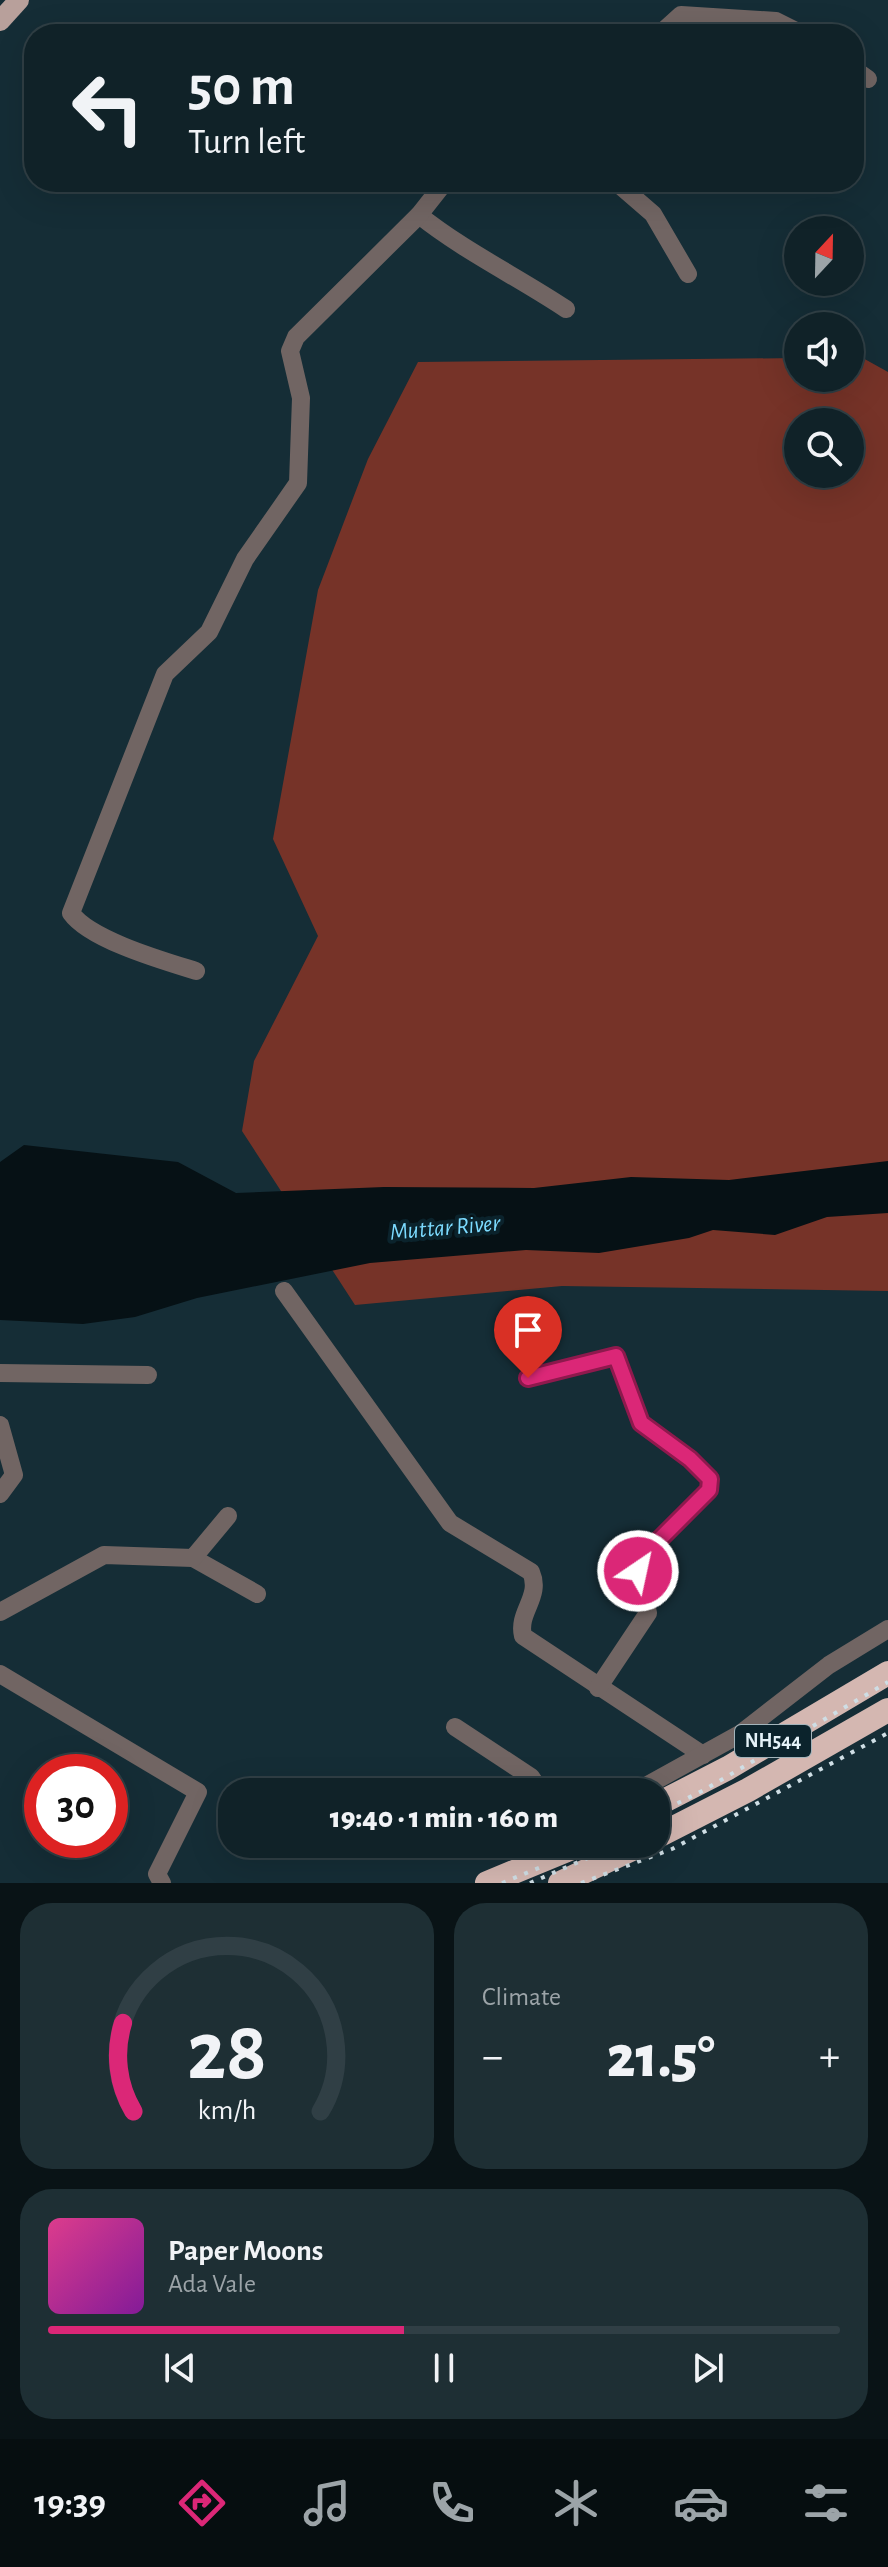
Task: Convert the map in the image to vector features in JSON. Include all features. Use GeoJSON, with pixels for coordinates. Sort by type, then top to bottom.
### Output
{"type":"FeatureCollection","features":[{"type":"Feature","properties":{"kind":"highway","name":"NH544"},"geometry":{"type":"LineString","coordinates":[[670,1798],[728,1768],[888,1673]]}},
{"type":"Feature","properties":{"kind":"highway","name":"NH544"},"geometry":{"type":"LineString","coordinates":[[670,1830],[748,1790],[888,1710]]}},
{"type":"Feature","properties":{"kind":"highway"},"geometry":{"type":"LineString","coordinates":[[487,1883],[547,1858]]}},
{"type":"Feature","properties":{"kind":"highway"},"geometry":{"type":"LineString","coordinates":[[560,1883],[613,1858]]}},
{"type":"Feature","properties":{"kind":"main road"},"geometry":{"type":"LineString","coordinates":[[0,21],[19,0]]}},
{"type":"Feature","properties":{"kind":"street"},"geometry":{"type":"LineString","coordinates":[[678,8],[782,24]]}},
{"type":"Feature","properties":{"kind":"street"},"geometry":{"type":"LineString","coordinates":[[196,971],[95,933],[77,922],[71,913],[165,674],[209,632],[245,559],[298,483],[301,398],[290,351],[296,337],[419,215],[437,192]]}},
{"type":"Feature","properties":{"kind":"street"},"geometry":{"type":"LineString","coordinates":[[628,192],[653,214],[688,274]]}},
{"type":"Feature","properties":{"kind":"street"},"geometry":{"type":"LineString","coordinates":[[419,215],[447,237],[500,266],[566,309]]}},
{"type":"Feature","properties":{"kind":"street"},"geometry":{"type":"LineString","coordinates":[[284,1291],[450,1523],[531,1572],[535,1594],[521,1625],[523,1636],[703,1755]]}},
{"type":"Feature","properties":{"kind":"street"},"geometry":{"type":"LineString","coordinates":[[528,1378],[616,1356],[641,1423],[690,1459],[710,1479],[709,1490],[643,1556],[638,1571],[648,1613],[598,1688]]}},
{"type":"Feature","properties":{"kind":"street"},"geometry":{"type":"LineString","coordinates":[[0,1373],[148,1375]]}},
{"type":"Feature","properties":{"kind":"street"},"geometry":{"type":"LineString","coordinates":[[0,1425],[14,1475],[0,1494]]}},
{"type":"Feature","properties":{"kind":"street"},"geometry":{"type":"LineString","coordinates":[[193,1558],[228,1516]]}},
{"type":"Feature","properties":{"kind":"street"},"geometry":{"type":"LineString","coordinates":[[0,1612],[104,1555],[193,1558],[257,1594]]}},
{"type":"Feature","properties":{"kind":"street"},"geometry":{"type":"LineString","coordinates":[[661,1778],[740,1734],[829,1665],[888,1629]]}},
{"type":"Feature","properties":{"kind":"street"},"geometry":{"type":"LineString","coordinates":[[0,1674],[198,1792],[157,1874],[162,1883]]}},
{"type":"Feature","properties":{"kind":"street"},"geometry":{"type":"LineString","coordinates":[[455,1727],[532,1778]]}},
{"type":"Feature","properties":{"kind":"shaded area"},"geometry":{"type":"Polygon","coordinates":[[[784,358],[784,392],[864,392],[864,359],[888,372],[888,1291],[562,1286],[355,1305],[242,1131],[254,1061],[318,936],[273,839],[318,590],[368,459],[418,362],[784,358]]]}},
{"type":"Feature","properties":{"kind":"water","name":"Muttar River"},"geometry":{"type":"Polygon","coordinates":[[[24,1145],[178,1162],[236,1193],[384,1187],[534,1188],[631,1177],[729,1180],[888,1161],[888,1213],[827,1217],[775,1235],[713,1230],[689,1238],[599,1253],[526,1250],[370,1263],[197,1298],[135,1317],[83,1324],[0,1320],[0,1162],[24,1145]]]}},
{"type":"Feature","properties":{"kind":"railway"},"geometry":{"type":"LineString","coordinates":[[670,1807],[888,1682]]}},
{"type":"Feature","properties":{"kind":"railway"},"geometry":{"type":"LineString","coordinates":[[581,1883],[672,1849],[888,1733]]}},
{"type":"Feature","properties":{"kind":"railway"},"geometry":{"type":"LineString","coordinates":[[530,1883],[588,1858]]}},
{"type":"Feature","properties":{"kind":"railway"},"geometry":{"type":"LineString","coordinates":[[502,1883],[541,1867]]}},
{"type":"Feature","properties":{"kind":"route"},"geometry":{"type":"LineString","coordinates":[[528,1378],[616,1356],[641,1423],[690,1459],[710,1479],[709,1490],[643,1556],[638,1571]]}}]}
